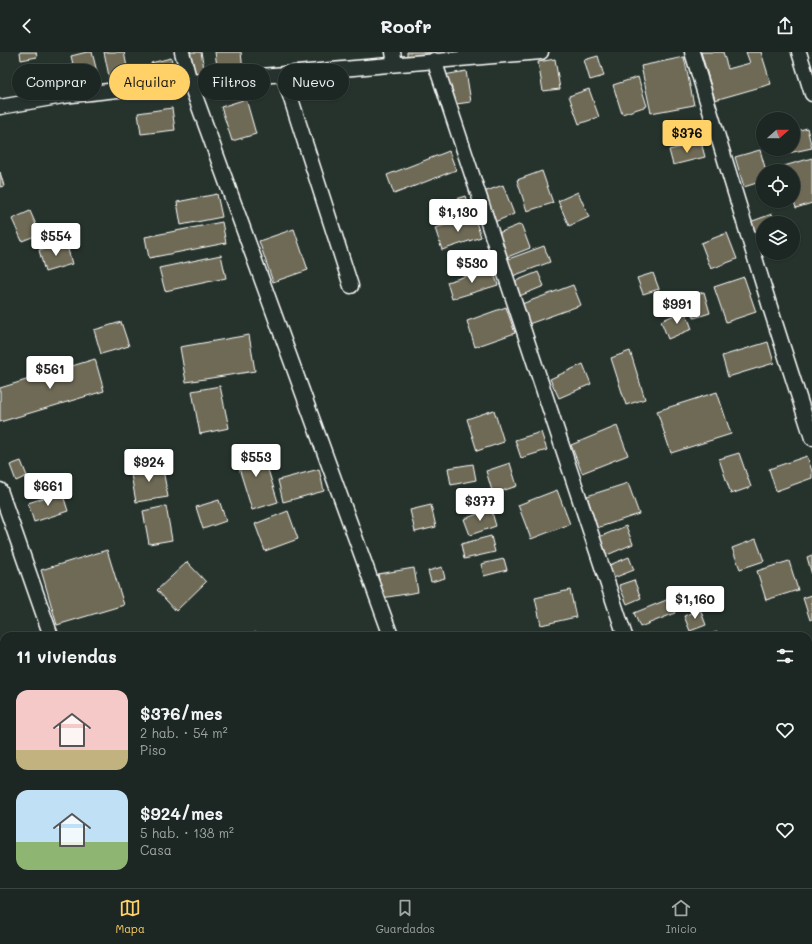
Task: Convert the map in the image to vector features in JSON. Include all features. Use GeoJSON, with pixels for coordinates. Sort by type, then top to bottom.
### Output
{"type":"FeatureCollection","features":[{"type":"Feature","properties":{"kind":"street"},"geometry":{"type":"LineString","coordinates":[[182,52],[185,64]]}},
{"type":"Feature","properties":{"kind":"street"},"geometry":{"type":"LineString","coordinates":[[349,64],[394,58],[434,60],[541,52]]}},
{"type":"Feature","properties":{"kind":"street"},"geometry":{"type":"LineString","coordinates":[[692,52],[770,307],[812,438]]}},
{"type":"Feature","properties":{"kind":"street"},"geometry":{"type":"LineString","coordinates":[[799,52],[812,94]]}},
{"type":"Feature","properties":{"kind":"street"},"geometry":{"type":"LineString","coordinates":[[434,60],[624,632]]}},
{"type":"Feature","properties":{"kind":"street"},"geometry":{"type":"LineString","coordinates":[[278,74],[190,82],[390,632]]}},
{"type":"Feature","properties":{"kind":"street"},"geometry":{"type":"LineString","coordinates":[[0,107],[63,96],[109,91]]}},
{"type":"Feature","properties":{"kind":"street"},"geometry":{"type":"LineString","coordinates":[[291,100],[351,286]]}},
{"type":"Feature","properties":{"kind":"street"},"geometry":{"type":"LineString","coordinates":[[0,490],[50,632]]}},
{"type":"Feature","properties":{"kind":"building"},"geometry":{"type":"Polygon","coordinates":[[[20,52],[36,52],[37,57],[21,60],[20,52]]]}},
{"type":"Feature","properties":{"kind":"building"},"geometry":{"type":"Polygon","coordinates":[[[92,52],[95,64],[73,64],[71,56],[92,52]]]}},
{"type":"Feature","properties":{"kind":"building"},"geometry":{"type":"Polygon","coordinates":[[[104,52],[124,52],[126,64],[109,64],[109,76],[104,52]]]}},
{"type":"Feature","properties":{"kind":"building"},"geometry":{"type":"Polygon","coordinates":[[[190,52],[201,52],[203,64],[198,64],[198,74],[194,75],[190,52]]]}},
{"type":"Feature","properties":{"kind":"building"},"geometry":{"type":"Polygon","coordinates":[[[215,52],[241,52],[242,64],[217,64],[215,52]]]}},
{"type":"Feature","properties":{"kind":"building"},"geometry":{"type":"Polygon","coordinates":[[[407,52],[430,52],[430,55],[407,56],[407,52]]]}},
{"type":"Feature","properties":{"kind":"building"},"geometry":{"type":"Polygon","coordinates":[[[701,52],[723,52],[728,69],[750,63],[746,52],[761,52],[771,84],[715,100],[701,52]]]}},
{"type":"Feature","properties":{"kind":"building"},"geometry":{"type":"Polygon","coordinates":[[[598,56],[604,76],[590,80],[584,60],[598,56]]]}},
{"type":"Feature","properties":{"kind":"building"},"geometry":{"type":"Polygon","coordinates":[[[684,57],[694,105],[651,113],[641,66],[684,57]]]}},
{"type":"Feature","properties":{"kind":"building"},"geometry":{"type":"Polygon","coordinates":[[[171,58],[173,64],[151,64],[171,58]]]}},
{"type":"Feature","properties":{"kind":"building"},"geometry":{"type":"Polygon","coordinates":[[[555,59],[560,89],[543,91],[538,62],[555,59]]]}},
{"type":"Feature","properties":{"kind":"building"},"geometry":{"type":"Polygon","coordinates":[[[466,71],[471,102],[449,105],[444,75],[466,71]]]}},
{"type":"Feature","properties":{"kind":"building"},"geometry":{"type":"Polygon","coordinates":[[[638,77],[647,106],[622,114],[613,85],[638,77]]]}},
{"type":"Feature","properties":{"kind":"building"},"geometry":{"type":"Polygon","coordinates":[[[589,89],[599,117],[579,124],[569,96],[589,89]]]}},
{"type":"Feature","properties":{"kind":"building"},"geometry":{"type":"Polygon","coordinates":[[[246,100],[256,134],[232,141],[221,107],[246,100]]]}},
{"type":"Feature","properties":{"kind":"building"},"geometry":{"type":"Polygon","coordinates":[[[172,108],[175,130],[141,134],[138,113],[172,108]]]}},
{"type":"Feature","properties":{"kind":"building"},"geometry":{"type":"Polygon","coordinates":[[[807,128],[812,148],[800,151],[800,130],[807,128]]]}},
{"type":"Feature","properties":{"kind":"building"},"geometry":{"type":"Polygon","coordinates":[[[701,142],[705,157],[673,165],[669,150],[701,142]]]}},
{"type":"Feature","properties":{"kind":"building"},"geometry":{"type":"Polygon","coordinates":[[[449,151],[456,170],[394,194],[387,175],[449,151]]]}},
{"type":"Feature","properties":{"kind":"building"},"geometry":{"type":"Polygon","coordinates":[[[756,151],[756,156],[762,156],[764,164],[756,164],[756,183],[744,187],[735,157],[756,151]]]}},
{"type":"Feature","properties":{"kind":"building"},"geometry":{"type":"Polygon","coordinates":[[[812,158],[812,203],[800,207],[800,164],[791,164],[812,158]]]}},
{"type":"Feature","properties":{"kind":"building"},"geometry":{"type":"Polygon","coordinates":[[[542,171],[553,203],[527,211],[517,180],[542,171]]]}},
{"type":"Feature","properties":{"kind":"building"},"geometry":{"type":"Polygon","coordinates":[[[0,172],[4,186],[0,187],[0,172]]]}},
{"type":"Feature","properties":{"kind":"building"},"geometry":{"type":"Polygon","coordinates":[[[503,185],[514,214],[492,223],[481,193],[503,185]]]}},
{"type":"Feature","properties":{"kind":"building"},"geometry":{"type":"Polygon","coordinates":[[[578,192],[589,217],[569,226],[558,201],[578,192]]]}},
{"type":"Feature","properties":{"kind":"building"},"geometry":{"type":"Polygon","coordinates":[[[217,194],[222,217],[181,225],[177,202],[217,194]]]}},
{"type":"Feature","properties":{"kind":"building"},"geometry":{"type":"Polygon","coordinates":[[[465,196],[471,213],[439,224],[434,207],[465,196]]]}},
{"type":"Feature","properties":{"kind":"building"},"geometry":{"type":"Polygon","coordinates":[[[30,211],[40,234],[22,241],[12,219],[30,211]]]}},
{"type":"Feature","properties":{"kind":"building"},"geometry":{"type":"Polygon","coordinates":[[[474,216],[481,237],[442,250],[435,228],[474,216]]]}},
{"type":"Feature","properties":{"kind":"building"},"geometry":{"type":"Polygon","coordinates":[[[756,220],[756,238],[750,222],[756,220]]]}},
{"type":"Feature","properties":{"kind":"building"},"geometry":{"type":"Polygon","coordinates":[[[222,222],[226,243],[149,258],[145,237],[222,222]]]}},
{"type":"Feature","properties":{"kind":"building"},"geometry":{"type":"Polygon","coordinates":[[[521,224],[530,248],[505,258],[496,234],[521,224]]]}},
{"type":"Feature","properties":{"kind":"building"},"geometry":{"type":"Polygon","coordinates":[[[294,229],[308,270],[273,282],[259,241],[294,229]]]}},
{"type":"Feature","properties":{"kind":"building"},"geometry":{"type":"Polygon","coordinates":[[[727,233],[737,259],[711,269],[701,243],[727,233]]]}},
{"type":"Feature","properties":{"kind":"building"},"geometry":{"type":"Polygon","coordinates":[[[66,242],[72,264],[45,272],[39,250],[66,242]]]}},
{"type":"Feature","properties":{"kind":"building"},"geometry":{"type":"Polygon","coordinates":[[[544,246],[550,262],[510,277],[503,261],[544,246]]]}},
{"type":"Feature","properties":{"kind":"building"},"geometry":{"type":"Polygon","coordinates":[[[221,255],[226,278],[165,291],[159,268],[221,255]]]}},
{"type":"Feature","properties":{"kind":"building"},"geometry":{"type":"Polygon","coordinates":[[[492,268],[498,285],[452,299],[447,282],[492,268]]]}},
{"type":"Feature","properties":{"kind":"building"},"geometry":{"type":"Polygon","coordinates":[[[538,272],[544,286],[517,297],[511,283],[538,272]]]}},
{"type":"Feature","properties":{"kind":"building"},"geometry":{"type":"Polygon","coordinates":[[[653,273],[659,289],[643,294],[637,278],[653,273]]]}},
{"type":"Feature","properties":{"kind":"building"},"geometry":{"type":"Polygon","coordinates":[[[744,277],[756,312],[726,322],[714,287],[744,277]]]}},
{"type":"Feature","properties":{"kind":"building"},"geometry":{"type":"Polygon","coordinates":[[[573,285],[581,305],[526,325],[519,305],[573,285]]]}},
{"type":"Feature","properties":{"kind":"building"},"geometry":{"type":"Polygon","coordinates":[[[704,292],[710,313],[694,318],[688,296],[704,292]]]}},
{"type":"Feature","properties":{"kind":"building"},"geometry":{"type":"Polygon","coordinates":[[[506,307],[515,333],[475,347],[467,321],[506,307]]]}},
{"type":"Feature","properties":{"kind":"building"},"geometry":{"type":"Polygon","coordinates":[[[685,310],[692,329],[668,339],[661,321],[685,310]]]}},
{"type":"Feature","properties":{"kind":"building"},"geometry":{"type":"Polygon","coordinates":[[[121,322],[129,346],[101,354],[94,330],[121,322]]]}},
{"type":"Feature","properties":{"kind":"building"},"geometry":{"type":"Polygon","coordinates":[[[249,335],[255,371],[186,382],[180,347],[249,335]]]}},
{"type":"Feature","properties":{"kind":"building"},"geometry":{"type":"Polygon","coordinates":[[[768,342],[774,363],[728,377],[722,356],[768,342]]]}},
{"type":"Feature","properties":{"kind":"building"},"geometry":{"type":"Polygon","coordinates":[[[630,351],[645,399],[626,405],[611,358],[630,351]]]}},
{"type":"Feature","properties":{"kind":"building"},"geometry":{"type":"Polygon","coordinates":[[[95,359],[104,391],[0,422],[0,388],[95,359]]]}},
{"type":"Feature","properties":{"kind":"building"},"geometry":{"type":"Polygon","coordinates":[[[583,364],[591,384],[559,398],[550,379],[583,364]]]}},
{"type":"Feature","properties":{"kind":"building"},"geometry":{"type":"Polygon","coordinates":[[[220,386],[229,428],[200,434],[192,391],[220,386]]]}},
{"type":"Feature","properties":{"kind":"building"},"geometry":{"type":"Polygon","coordinates":[[[717,392],[731,434],[671,453],[657,411],[717,392]]]}},
{"type":"Feature","properties":{"kind":"building"},"geometry":{"type":"Polygon","coordinates":[[[494,410],[504,442],[477,451],[467,419],[494,410]]]}},
{"type":"Feature","properties":{"kind":"building"},"geometry":{"type":"Polygon","coordinates":[[[617,426],[628,455],[582,473],[571,445],[617,426]]]}},
{"type":"Feature","properties":{"kind":"building"},"geometry":{"type":"Polygon","coordinates":[[[541,432],[547,450],[521,458],[515,440],[541,432]]]}},
{"type":"Feature","properties":{"kind":"building"},"geometry":{"type":"Polygon","coordinates":[[[261,447],[278,502],[252,510],[235,455],[261,447]]]}},
{"type":"Feature","properties":{"kind":"building"},"geometry":{"type":"Polygon","coordinates":[[[739,453],[751,487],[731,494],[719,459],[739,453]]]}},
{"type":"Feature","properties":{"kind":"building"},"geometry":{"type":"Polygon","coordinates":[[[807,456],[812,471],[812,478],[776,491],[769,469],[807,456]]]}},
{"type":"Feature","properties":{"kind":"building"},"geometry":{"type":"Polygon","coordinates":[[[21,461],[27,476],[16,481],[10,465],[21,461]]]}},
{"type":"Feature","properties":{"kind":"building"},"geometry":{"type":"Polygon","coordinates":[[[510,463],[517,486],[493,494],[486,471],[510,463]]]}},
{"type":"Feature","properties":{"kind":"building"},"geometry":{"type":"Polygon","coordinates":[[[162,464],[168,497],[136,502],[130,469],[162,464]]]}},
{"type":"Feature","properties":{"kind":"building"},"geometry":{"type":"Polygon","coordinates":[[[473,464],[476,480],[451,485],[448,468],[473,464]]]}},
{"type":"Feature","properties":{"kind":"building"},"geometry":{"type":"Polygon","coordinates":[[[319,469],[324,491],[283,502],[278,480],[319,469]]]}},
{"type":"Feature","properties":{"kind":"building"},"geometry":{"type":"Polygon","coordinates":[[[628,483],[639,514],[597,528],[587,496],[628,483]]]}},
{"type":"Feature","properties":{"kind":"building"},"geometry":{"type":"Polygon","coordinates":[[[557,490],[570,524],[531,539],[518,505],[557,490]]]}},
{"type":"Feature","properties":{"kind":"building"},"geometry":{"type":"Polygon","coordinates":[[[62,492],[68,511],[34,522],[28,503],[62,492]]]}},
{"type":"Feature","properties":{"kind":"building"},"geometry":{"type":"Polygon","coordinates":[[[219,500],[226,521],[203,529],[196,507],[219,500]]]}},
{"type":"Feature","properties":{"kind":"building"},"geometry":{"type":"Polygon","coordinates":[[[431,505],[436,527],[415,532],[410,510],[431,505]]]}},
{"type":"Feature","properties":{"kind":"building"},"geometry":{"type":"Polygon","coordinates":[[[166,506],[172,540],[149,544],[143,511],[166,506]]]}},
{"type":"Feature","properties":{"kind":"building"},"geometry":{"type":"Polygon","coordinates":[[[491,509],[496,526],[470,535],[464,519],[491,509]]]}},
{"type":"Feature","properties":{"kind":"building"},"geometry":{"type":"Polygon","coordinates":[[[288,511],[298,539],[265,551],[255,524],[288,511]]]}},
{"type":"Feature","properties":{"kind":"building"},"geometry":{"type":"Polygon","coordinates":[[[626,526],[633,544],[607,555],[599,537],[626,526]]]}},
{"type":"Feature","properties":{"kind":"building"},"geometry":{"type":"Polygon","coordinates":[[[491,536],[495,552],[464,559],[461,544],[491,536]]]}},
{"type":"Feature","properties":{"kind":"building"},"geometry":{"type":"Polygon","coordinates":[[[756,539],[764,561],[740,569],[732,548],[756,539]]]}},
{"type":"Feature","properties":{"kind":"building"},"geometry":{"type":"Polygon","coordinates":[[[107,550],[124,605],[57,625],[41,570],[107,550]]]}},
{"type":"Feature","properties":{"kind":"building"},"geometry":{"type":"Polygon","coordinates":[[[812,555],[812,575],[807,557],[812,555]]]}},
{"type":"Feature","properties":{"kind":"building"},"geometry":{"type":"Polygon","coordinates":[[[629,557],[634,570],[611,579],[607,566],[629,557]]]}},
{"type":"Feature","properties":{"kind":"building"},"geometry":{"type":"Polygon","coordinates":[[[504,559],[507,570],[484,576],[481,564],[504,559]]]}},
{"type":"Feature","properties":{"kind":"building"},"geometry":{"type":"Polygon","coordinates":[[[789,561],[798,590],[766,600],[757,571],[789,561]]]}},
{"type":"Feature","properties":{"kind":"building"},"geometry":{"type":"Polygon","coordinates":[[[187,562],[206,582],[176,611],[157,590],[187,562]]]}},
{"type":"Feature","properties":{"kind":"building"},"geometry":{"type":"Polygon","coordinates":[[[442,567],[445,578],[431,582],[428,571],[442,567]]]}},
{"type":"Feature","properties":{"kind":"building"},"geometry":{"type":"Polygon","coordinates":[[[414,568],[418,592],[382,598],[378,574],[414,568]]]}},
{"type":"Feature","properties":{"kind":"building"},"geometry":{"type":"Polygon","coordinates":[[[634,580],[641,598],[627,604],[619,585],[634,580]]]}},
{"type":"Feature","properties":{"kind":"building"},"geometry":{"type":"Polygon","coordinates":[[[570,590],[576,617],[541,625],[535,598],[570,590]]]}},
{"type":"Feature","properties":{"kind":"building"},"geometry":{"type":"Polygon","coordinates":[[[812,595],[812,619],[810,620],[803,598],[812,595]]]}},
{"type":"Feature","properties":{"kind":"building"},"geometry":{"type":"Polygon","coordinates":[[[669,599],[675,613],[640,627],[634,613],[669,599]]]}},
{"type":"Feature","properties":{"kind":"building"},"geometry":{"type":"Polygon","coordinates":[[[700,609],[706,625],[690,631],[684,616],[700,609]]]}}]}
